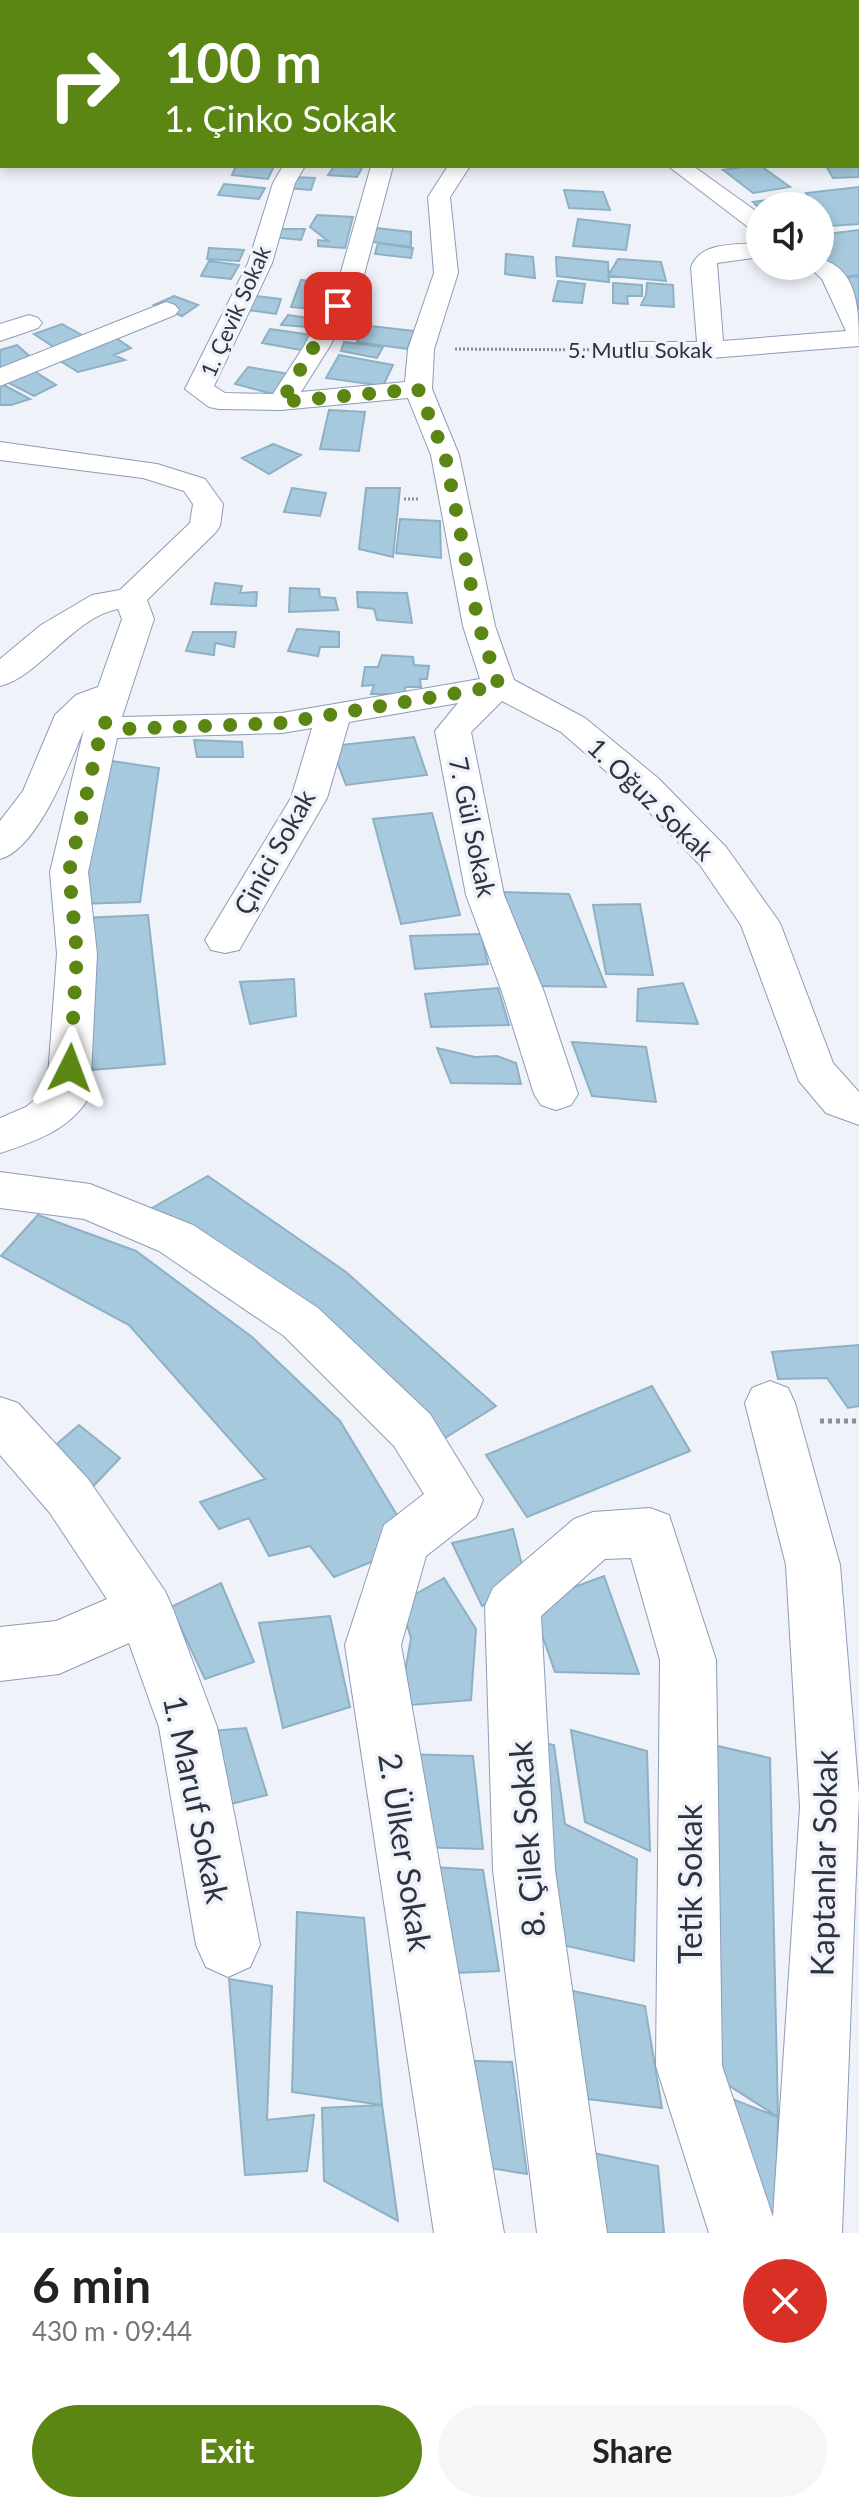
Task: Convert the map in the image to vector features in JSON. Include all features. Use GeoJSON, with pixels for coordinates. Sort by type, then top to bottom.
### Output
{"type":"FeatureCollection","features":[{"type":"Feature","properties":{"kind":"street","name":"1. Çevik Sokak"},"geometry":{"type":"LineString","coordinates":[[281,402],[219,401],[199,389],[260,263],[284,183],[293,168]]}},
{"type":"Feature","properties":{"kind":"street"},"geometry":{"type":"LineString","coordinates":[[281,402],[317,346],[349,286],[381,168]]}},
{"type":"Feature","properties":{"kind":"street"},"geometry":{"type":"LineString","coordinates":[[0,847],[40,793],[72,715],[88,702],[108,707],[124,729],[197,728],[282,723],[333,716],[499,686],[479,626],[445,455],[418,389],[421,349],[446,273],[439,197],[458,168]]}},
{"type":"Feature","properties":{"kind":"street"},"geometry":{"type":"LineString","coordinates":[[682,168],[746,215]]}},
{"type":"Feature","properties":{"kind":"street"},"geometry":{"type":"LineString","coordinates":[[711,350],[703,267],[706,259],[718,254],[746,251]]}},
{"type":"Feature","properties":{"kind":"street"},"geometry":{"type":"LineString","coordinates":[[834,277],[859,331]]}},
{"type":"Feature","properties":{"kind":"street"},"geometry":{"type":"LineString","coordinates":[[0,378],[166,310]]}},
{"type":"Feature","properties":{"kind":"street"},"geometry":{"type":"LineString","coordinates":[[0,333],[29,323]]}},
{"type":"Feature","properties":{"kind":"street","name":"5. Mutlu Sokak"},"geometry":{"type":"LineString","coordinates":[[638,350],[711,350],[859,338]]}},
{"type":"Feature","properties":{"kind":"street"},"geometry":{"type":"LineString","coordinates":[[281,402],[418,389]]}},
{"type":"Feature","properties":{"kind":"street"},"geometry":{"type":"LineString","coordinates":[[0,451],[147,470],[195,485],[208,504],[205,526],[130,598],[103,602],[53,632],[0,676]]}},
{"type":"Feature","properties":{"kind":"street"},"geometry":{"type":"LineString","coordinates":[[0,1136],[42,1119],[68,1096],[77,954],[69,872],[108,707],[138,619],[130,598]]}},
{"type":"Feature","properties":{"kind":"street","name":"7. Gül Sokak"},"geometry":{"type":"LineString","coordinates":[[499,686],[472,709],[453,731],[485,895],[523,992],[556,1094]]}},
{"type":"Feature","properties":{"kind":"street","name":"1. Oğuz Sokak"},"geometry":{"type":"LineString","coordinates":[[499,686],[573,725],[645,786],[713,856],[760,923],[814,1070],[841,1102],[859,1109]]}},
{"type":"Feature","properties":{"kind":"street","name":"Çinici Sokak"},"geometry":{"type":"LineString","coordinates":[[225,940],[309,798],[333,716]]}},
{"type":"Feature","properties":{"kind":"street","name":"2. Ülker Sokak"},"geometry":{"type":"LineString","coordinates":[[0,1190],[90,1202],[176,1238],[301,1322],[412,1430],[457,1500],[403,1542],[373,1645],[469,2233]]}},
{"type":"Feature","properties":{"kind":"street","name":"Kaptanlar Sokak"},"geometry":{"type":"LineString","coordinates":[[770,1403],[813,1565],[830,1807],[807,2233]]}},
{"type":"Feature","properties":{"kind":"street","name":"1. Maruf Sokak"},"geometry":{"type":"LineString","coordinates":[[0,1419],[69,1496],[145,1609],[188,1727],[228,1945]]}},
{"type":"Feature","properties":{"kind":"street","name":"8. Çilek Sokak"},"geometry":{"type":"LineString","coordinates":[[572,2233],[524,1870],[513,1606],[593,1536],[650,1532]]}},
{"type":"Feature","properties":{"kind":"street","name":"Tetik Sokak"},"geometry":{"type":"LineString","coordinates":[[650,1532],[688,1660],[689,2066],[744,2233]]}},
{"type":"Feature","properties":{"kind":"street"},"geometry":{"type":"LineString","coordinates":[[0,1654],[59,1647],[145,1609]]}},
{"type":"Feature","properties":{"kind":"path","name":"5. Mutlu Sokak"},"geometry":{"type":"LineString","coordinates":[[421,349],[638,350]]}},
{"type":"Feature","properties":{"kind":"building"},"geometry":{"type":"Polygon","coordinates":[[[235,168],[273,168],[268,179],[232,175],[235,168]]]}},
{"type":"Feature","properties":{"kind":"building"},"geometry":{"type":"Polygon","coordinates":[[[333,168],[362,168],[357,177],[328,175],[333,168]]]}},
{"type":"Feature","properties":{"kind":"building"},"geometry":{"type":"Polygon","coordinates":[[[764,168],[790,187],[759,192],[752,192],[723,170],[764,168]]]}},
{"type":"Feature","properties":{"kind":"building"},"geometry":{"type":"Polygon","coordinates":[[[827,168],[859,168],[859,177],[833,178],[827,168]]]}},
{"type":"Feature","properties":{"kind":"building"},"geometry":{"type":"Polygon","coordinates":[[[291,177],[315,178],[311,190],[287,188],[291,177]]]}},
{"type":"Feature","properties":{"kind":"building"},"geometry":{"type":"Polygon","coordinates":[[[224,184],[265,188],[259,199],[218,195],[224,184]]]}},
{"type":"Feature","properties":{"kind":"building"},"geometry":{"type":"Polygon","coordinates":[[[859,187],[859,224],[834,226],[834,192],[815,192],[859,187]]]}},
{"type":"Feature","properties":{"kind":"building"},"geometry":{"type":"Polygon","coordinates":[[[564,190],[603,192],[610,210],[569,208],[564,190]]]}},
{"type":"Feature","properties":{"kind":"building"},"geometry":{"type":"Polygon","coordinates":[[[317,215],[353,217],[345,248],[318,246],[318,240],[328,241],[310,227],[317,215]]]}},
{"type":"Feature","properties":{"kind":"building"},"geometry":{"type":"Polygon","coordinates":[[[578,219],[630,225],[626,250],[573,246],[578,219]]]}},
{"type":"Feature","properties":{"kind":"building"},"geometry":{"type":"Polygon","coordinates":[[[367,227],[411,232],[411,247],[365,241],[367,227]]]}},
{"type":"Feature","properties":{"kind":"building"},"geometry":{"type":"Polygon","coordinates":[[[276,229],[305,229],[301,240],[271,237],[276,229]]]}},
{"type":"Feature","properties":{"kind":"building"},"geometry":{"type":"Polygon","coordinates":[[[859,230],[859,275],[846,277],[834,268],[834,233],[859,230]]]}},
{"type":"Feature","properties":{"kind":"building"},"geometry":{"type":"Polygon","coordinates":[[[378,243],[413,248],[411,258],[375,254],[378,243]]]}},
{"type":"Feature","properties":{"kind":"building"},"geometry":{"type":"Polygon","coordinates":[[[209,248],[244,250],[239,261],[207,259],[209,248]]]}},
{"type":"Feature","properties":{"kind":"building"},"geometry":{"type":"Polygon","coordinates":[[[506,254],[533,257],[535,278],[505,274],[506,254]]]}},
{"type":"Feature","properties":{"kind":"building"},"geometry":{"type":"Polygon","coordinates":[[[556,257],[608,262],[609,282],[557,276],[556,257]]]}},
{"type":"Feature","properties":{"kind":"building"},"geometry":{"type":"Polygon","coordinates":[[[618,259],[661,262],[666,281],[608,276],[618,259]]]}},
{"type":"Feature","properties":{"kind":"building"},"geometry":{"type":"Polygon","coordinates":[[[209,261],[239,265],[231,279],[201,276],[209,261]]]}},
{"type":"Feature","properties":{"kind":"building"},"geometry":{"type":"Polygon","coordinates":[[[859,276],[859,310],[846,277],[859,276]]]}},
{"type":"Feature","properties":{"kind":"building"},"geometry":{"type":"Polygon","coordinates":[[[301,280],[341,284],[328,311],[291,307],[301,280]]]}},
{"type":"Feature","properties":{"kind":"building"},"geometry":{"type":"Polygon","coordinates":[[[558,281],[585,284],[582,303],[553,301],[558,281]]]}},
{"type":"Feature","properties":{"kind":"building"},"geometry":{"type":"Polygon","coordinates":[[[613,283],[642,285],[642,296],[627,296],[628,304],[613,303],[613,283]]]}},
{"type":"Feature","properties":{"kind":"building"},"geometry":{"type":"Polygon","coordinates":[[[647,283],[673,285],[674,307],[641,305],[647,283]]]}},
{"type":"Feature","properties":{"kind":"building"},"geometry":{"type":"Polygon","coordinates":[[[247,295],[281,299],[276,314],[241,309],[247,295]]]}},
{"type":"Feature","properties":{"kind":"building"},"geometry":{"type":"Polygon","coordinates":[[[174,296],[198,305],[182,316],[154,305],[174,296]]]}},
{"type":"Feature","properties":{"kind":"building"},"geometry":{"type":"Polygon","coordinates":[[[288,315],[322,320],[319,328],[281,325],[288,315]]]}},
{"type":"Feature","properties":{"kind":"building"},"geometry":{"type":"Polygon","coordinates":[[[62,324],[89,339],[58,350],[34,334],[62,324]]]}},
{"type":"Feature","properties":{"kind":"building"},"geometry":{"type":"Polygon","coordinates":[[[361,325],[415,331],[407,349],[357,342],[361,325]]]}},
{"type":"Feature","properties":{"kind":"building"},"geometry":{"type":"Polygon","coordinates":[[[270,329],[319,336],[306,351],[262,343],[270,329]]]}},
{"type":"Feature","properties":{"kind":"building"},"geometry":{"type":"Polygon","coordinates":[[[116,338],[131,348],[114,355],[125,360],[78,372],[60,361],[116,338]]]}},
{"type":"Feature","properties":{"kind":"building"},"geometry":{"type":"Polygon","coordinates":[[[344,342],[383,347],[377,358],[341,351],[344,342]]]}},
{"type":"Feature","properties":{"kind":"building"},"geometry":{"type":"Polygon","coordinates":[[[17,345],[35,361],[0,374],[0,350],[17,345]]]}},
{"type":"Feature","properties":{"kind":"building"},"geometry":{"type":"Polygon","coordinates":[[[339,355],[393,365],[383,386],[326,378],[339,355]]]}},
{"type":"Feature","properties":{"kind":"building"},"geometry":{"type":"Polygon","coordinates":[[[248,367],[289,374],[273,394],[235,384],[248,367]]]}},
{"type":"Feature","properties":{"kind":"building"},"geometry":{"type":"Polygon","coordinates":[[[34,371],[56,385],[34,396],[7,382],[34,371]]]}},
{"type":"Feature","properties":{"kind":"building"},"geometry":{"type":"Polygon","coordinates":[[[0,383],[30,399],[0,405],[0,383]]]}},
{"type":"Feature","properties":{"kind":"building"},"geometry":{"type":"Polygon","coordinates":[[[329,410],[365,412],[359,451],[320,449],[329,410]]]}},
{"type":"Feature","properties":{"kind":"building"},"geometry":{"type":"Polygon","coordinates":[[[273,444],[301,455],[269,474],[242,458],[273,444]]]}},
{"type":"Feature","properties":{"kind":"building"},"geometry":{"type":"Polygon","coordinates":[[[292,488],[326,493],[320,516],[284,512],[292,488]]]}},
{"type":"Feature","properties":{"kind":"building"},"geometry":{"type":"Polygon","coordinates":[[[366,488],[400,488],[393,557],[359,549],[366,488]]]}},
{"type":"Feature","properties":{"kind":"building"},"geometry":{"type":"Polygon","coordinates":[[[400,519],[440,521],[441,558],[396,553],[400,519]]]}},
{"type":"Feature","properties":{"kind":"building"},"geometry":{"type":"Polygon","coordinates":[[[215,583],[242,586],[240,593],[257,592],[256,606],[211,604],[215,583]]]}},
{"type":"Feature","properties":{"kind":"building"},"geometry":{"type":"Polygon","coordinates":[[[290,588],[319,589],[320,597],[335,598],[338,610],[289,612],[290,588]]]}},
{"type":"Feature","properties":{"kind":"building"},"geometry":{"type":"Polygon","coordinates":[[[357,592],[407,593],[412,623],[377,620],[374,609],[358,607],[357,592]]]}},
{"type":"Feature","properties":{"kind":"building"},"geometry":{"type":"Polygon","coordinates":[[[297,629],[339,632],[339,647],[320,647],[318,656],[288,651],[297,629]]]}},
{"type":"Feature","properties":{"kind":"building"},"geometry":{"type":"Polygon","coordinates":[[[193,632],[236,632],[234,647],[215,643],[214,655],[186,651],[193,632]]]}},
{"type":"Feature","properties":{"kind":"building"},"geometry":{"type":"Polygon","coordinates":[[[382,655],[413,657],[414,665],[429,666],[427,679],[420,679],[421,687],[405,687],[405,694],[371,694],[374,685],[362,686],[365,667],[378,667],[382,655]]]}},
{"type":"Feature","properties":{"kind":"building"},"geometry":{"type":"Polygon","coordinates":[[[414,737],[427,775],[346,785],[331,746],[414,737]]]}},
{"type":"Feature","properties":{"kind":"building"},"geometry":{"type":"Polygon","coordinates":[[[194,740],[242,742],[243,757],[197,757],[194,740]]]}},
{"type":"Feature","properties":{"kind":"building"},"geometry":{"type":"Polygon","coordinates":[[[105,760],[159,768],[140,902],[79,904],[105,760]]]}},
{"type":"Feature","properties":{"kind":"building"},"geometry":{"type":"Polygon","coordinates":[[[432,813],[460,915],[401,924],[373,819],[432,813]]]}},
{"type":"Feature","properties":{"kind":"building"},"geometry":{"type":"Polygon","coordinates":[[[499,892],[569,894],[606,987],[533,986],[499,892]]]}},
{"type":"Feature","properties":{"kind":"building"},"geometry":{"type":"Polygon","coordinates":[[[640,904],[653,975],[606,974],[593,905],[640,904]]]}},
{"type":"Feature","properties":{"kind":"building"},"geometry":{"type":"Polygon","coordinates":[[[148,915],[165,1064],[80,1071],[82,918],[148,915]]]}},
{"type":"Feature","properties":{"kind":"building"},"geometry":{"type":"Polygon","coordinates":[[[481,934],[488,964],[415,969],[410,936],[481,934]]]}},
{"type":"Feature","properties":{"kind":"building"},"geometry":{"type":"Polygon","coordinates":[[[294,979],[296,1016],[250,1024],[240,982],[294,979]]]}},
{"type":"Feature","properties":{"kind":"building"},"geometry":{"type":"Polygon","coordinates":[[[683,983],[698,1024],[637,1021],[638,989],[683,983]]]}},
{"type":"Feature","properties":{"kind":"building"},"geometry":{"type":"Polygon","coordinates":[[[498,988],[509,1025],[431,1027],[425,994],[498,988]]]}},
{"type":"Feature","properties":{"kind":"building"},"geometry":{"type":"Polygon","coordinates":[[[572,1042],[646,1047],[656,1102],[592,1096],[572,1042]]]}},
{"type":"Feature","properties":{"kind":"building"},"geometry":{"type":"Polygon","coordinates":[[[437,1048],[475,1057],[497,1056],[516,1063],[521,1084],[451,1083],[437,1048]]]}},
{"type":"Feature","properties":{"kind":"building"},"geometry":{"type":"Polygon","coordinates":[[[208,1176],[346,1272],[496,1406],[437,1443],[320,1321],[152,1208],[208,1176]]]}},
{"type":"Feature","properties":{"kind":"building"},"geometry":{"type":"Polygon","coordinates":[[[38,1215],[136,1251],[252,1337],[340,1421],[403,1525],[386,1556],[334,1577],[310,1546],[269,1556],[249,1518],[219,1529],[200,1502],[265,1479],[129,1325],[1,1256],[38,1215]]]}},
{"type":"Feature","properties":{"kind":"building"},"geometry":{"type":"Polygon","coordinates":[[[859,1345],[859,1406],[848,1408],[827,1378],[778,1379],[772,1352],[859,1345]]]}},
{"type":"Feature","properties":{"kind":"building"},"geometry":{"type":"Polygon","coordinates":[[[652,1386],[690,1451],[527,1517],[486,1455],[652,1386]]]}},
{"type":"Feature","properties":{"kind":"building"},"geometry":{"type":"Polygon","coordinates":[[[79,1425],[120,1458],[86,1494],[44,1455],[79,1425]]]}},
{"type":"Feature","properties":{"kind":"building"},"geometry":{"type":"Polygon","coordinates":[[[513,1529],[526,1581],[482,1606],[452,1543],[513,1529]]]}},
{"type":"Feature","properties":{"kind":"building"},"geometry":{"type":"Polygon","coordinates":[[[604,1576],[639,1674],[555,1672],[531,1603],[604,1576]]]}},
{"type":"Feature","properties":{"kind":"building"},"geometry":{"type":"Polygon","coordinates":[[[444,1578],[476,1629],[471,1700],[399,1706],[411,1638],[400,1603],[444,1578]]]}},
{"type":"Feature","properties":{"kind":"building"},"geometry":{"type":"Polygon","coordinates":[[[221,1583],[254,1662],[205,1679],[171,1607],[221,1583]]]}},
{"type":"Feature","properties":{"kind":"building"},"geometry":{"type":"Polygon","coordinates":[[[330,1616],[350,1707],[283,1728],[259,1623],[330,1616]]]}},
{"type":"Feature","properties":{"kind":"building"},"geometry":{"type":"Polygon","coordinates":[[[246,1728],[267,1795],[223,1806],[201,1732],[246,1728]]]}},
{"type":"Feature","properties":{"kind":"building"},"geometry":{"type":"Polygon","coordinates":[[[571,1730],[647,1751],[650,1851],[585,1822],[571,1730]]]}},
{"type":"Feature","properties":{"kind":"building"},"geometry":{"type":"Polygon","coordinates":[[[521,1738],[554,1745],[565,1824],[637,1859],[634,1961],[540,1940],[521,1738]]]}},
{"type":"Feature","properties":{"kind":"building"},"geometry":{"type":"Polygon","coordinates":[[[696,1741],[770,1758],[778,2117],[703,2069],[696,1741]]]}},
{"type":"Feature","properties":{"kind":"building"},"geometry":{"type":"Polygon","coordinates":[[[401,1754],[473,1756],[483,1849],[415,1847],[401,1754]]]}},
{"type":"Feature","properties":{"kind":"building"},"geometry":{"type":"Polygon","coordinates":[[[415,1866],[483,1870],[499,1971],[433,1974],[415,1866]]]}},
{"type":"Feature","properties":{"kind":"building"},"geometry":{"type":"Polygon","coordinates":[[[297,1912],[364,1918],[382,2105],[292,2092],[297,1912]]]}},
{"type":"Feature","properties":{"kind":"building"},"geometry":{"type":"Polygon","coordinates":[[[229,1979],[272,1986],[267,2120],[314,2115],[307,2171],[245,2175],[229,1979]]]}},
{"type":"Feature","properties":{"kind":"building"},"geometry":{"type":"Polygon","coordinates":[[[549,1986],[645,2006],[662,2108],[563,2096],[549,1986]]]}},
{"type":"Feature","properties":{"kind":"building"},"geometry":{"type":"Polygon","coordinates":[[[448,2060],[512,2062],[527,2174],[465,2164],[448,2060]]]}},
{"type":"Feature","properties":{"kind":"building"},"geometry":{"type":"Polygon","coordinates":[[[712,2091],[778,2117],[775,2225],[712,2091]]]}},
{"type":"Feature","properties":{"kind":"building"},"geometry":{"type":"Polygon","coordinates":[[[382,2105],[398,2221],[324,2181],[322,2108],[382,2105]]]}},
{"type":"Feature","properties":{"kind":"building"},"geometry":{"type":"Polygon","coordinates":[[[568,2148],[658,2166],[664,2233],[580,2233],[568,2148]]]}},
{"type":"Feature","properties":{"kind":"route"},"geometry":{"type":"LineString","coordinates":[[70,1068],[77,954],[69,872],[103,722],[124,729],[282,723],[499,686],[479,626],[445,455],[418,389],[281,402],[338,306]]}}]}
